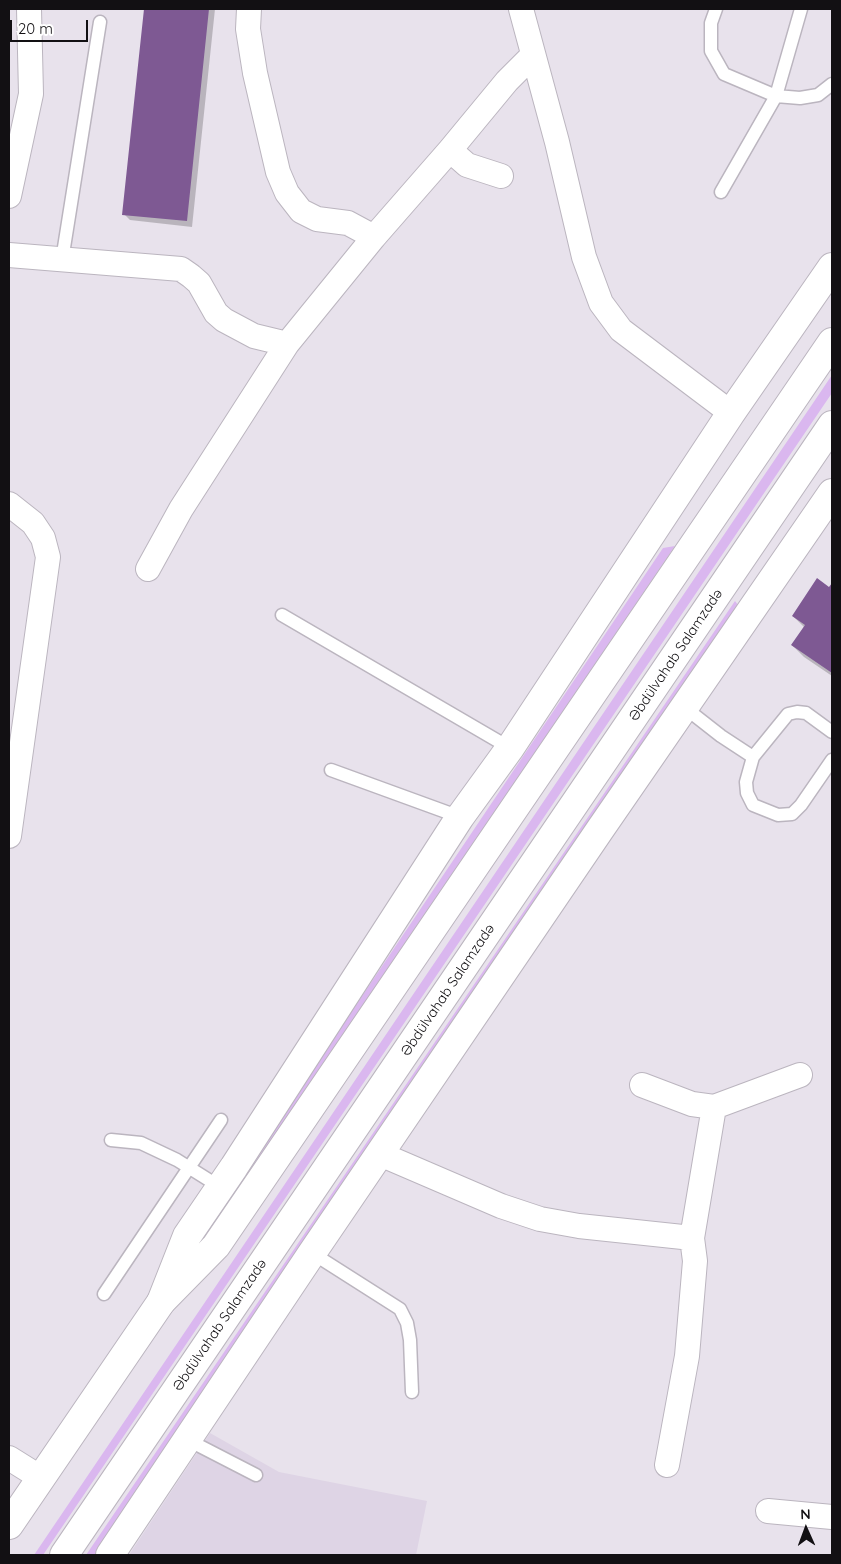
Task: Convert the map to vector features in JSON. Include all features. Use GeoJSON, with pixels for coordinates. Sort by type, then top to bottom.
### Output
{"type":"FeatureCollection","features":[{"type":"Feature","properties":{"kind":"main road"},"geometry":{"type":"LineString","coordinates":[[161,1302],[187,1236],[460,817],[510,748],[731,413],[832,267]]}},
{"type":"Feature","properties":{"kind":"main road"},"geometry":{"type":"LineString","coordinates":[[9,1525],[161,1302],[216,1246],[832,343]]}},
{"type":"Feature","properties":{"kind":"main road","name":"Əbdülvahab Salamzadə"},"geometry":{"type":"LineString","coordinates":[[64,1555],[832,425]]}},
{"type":"Feature","properties":{"kind":"main road"},"geometry":{"type":"LineString","coordinates":[[110,1555],[312,1253],[832,493]]}},
{"type":"Feature","properties":{"kind":"street"},"geometry":{"type":"LineString","coordinates":[[9,196],[31,94],[29,9]]}},
{"type":"Feature","properties":{"kind":"street"},"geometry":{"type":"LineString","coordinates":[[249,9],[248,29],[255,73],[278,172],[287,193],[301,211],[317,218],[348,224],[374,237]]}},
{"type":"Feature","properties":{"kind":"street"},"geometry":{"type":"LineString","coordinates":[[520,9],[557,142],[584,257],[601,303],[621,330],[731,413]]}},
{"type":"Feature","properties":{"kind":"street"},"geometry":{"type":"LineString","coordinates":[[148,569],[182,509],[287,344],[374,237],[507,81],[533,55]]}},
{"type":"Feature","properties":{"kind":"street"},"geometry":{"type":"LineString","coordinates":[[450,150],[467,164],[501,176]]}},
{"type":"Feature","properties":{"kind":"street"},"geometry":{"type":"LineString","coordinates":[[9,255],[181,269],[199,283],[216,313],[224,320],[254,336],[287,344]]}},
{"type":"Feature","properties":{"kind":"street"},"geometry":{"type":"LineString","coordinates":[[9,504],[33,523],[43,538],[48,556],[9,836]]}},
{"type":"Feature","properties":{"kind":"street"},"geometry":{"type":"LineString","coordinates":[[642,1085],[692,1104],[714,1107],[800,1075]]}},
{"type":"Feature","properties":{"kind":"street"},"geometry":{"type":"LineString","coordinates":[[667,1465],[687,1356],[695,1260],[692,1238],[714,1107]]}},
{"type":"Feature","properties":{"kind":"street"},"geometry":{"type":"LineString","coordinates":[[380,1154],[500,1206],[540,1218],[579,1226],[692,1238]]}},
{"type":"Feature","properties":{"kind":"street"},"geometry":{"type":"LineString","coordinates":[[9,1458],[40,1478]]}},
{"type":"Feature","properties":{"kind":"street"},"geometry":{"type":"LineString","coordinates":[[768,1511],[832,1517]]}},
{"type":"Feature","properties":{"kind":"lane"},"geometry":{"type":"LineString","coordinates":[[716,9],[711,23],[711,51],[724,74],[776,96],[800,98],[818,95],[832,84]]}},
{"type":"Feature","properties":{"kind":"lane"},"geometry":{"type":"LineString","coordinates":[[721,192],[776,96],[802,9]]}},
{"type":"Feature","properties":{"kind":"lane"},"geometry":{"type":"LineString","coordinates":[[62,260],[100,22]]}},
{"type":"Feature","properties":{"kind":"lane"},"geometry":{"type":"LineString","coordinates":[[282,615],[510,748]]}},
{"type":"Feature","properties":{"kind":"lane"},"geometry":{"type":"LineString","coordinates":[[684,707],[721,736],[753,757]]}},
{"type":"Feature","properties":{"kind":"lane"},"geometry":{"type":"LineString","coordinates":[[832,732],[806,713],[788,714],[753,757],[746,782],[747,794],[753,805],[778,815],[792,814],[801,805],[832,760]]}},
{"type":"Feature","properties":{"kind":"lane"},"geometry":{"type":"LineString","coordinates":[[331,770],[460,817]]}},
{"type":"Feature","properties":{"kind":"lane"},"geometry":{"type":"LineString","coordinates":[[104,1294],[221,1120]]}},
{"type":"Feature","properties":{"kind":"lane"},"geometry":{"type":"LineString","coordinates":[[111,1140],[141,1143],[178,1160],[220,1187]]}},
{"type":"Feature","properties":{"kind":"lane"},"geometry":{"type":"LineString","coordinates":[[312,1253],[400,1309],[407,1323],[410,1340],[412,1392]]}},
{"type":"Feature","properties":{"kind":"lane"},"geometry":{"type":"LineString","coordinates":[[188,1440],[256,1475]]}},
{"type":"Feature","properties":{"kind":"shaded area"},"geometry":{"type":"Polygon","coordinates":[[[832,375],[832,393],[43,1555],[34,1555],[832,375]]]}},
{"type":"Feature","properties":{"kind":"shaded area"},"geometry":{"type":"Polygon","coordinates":[[[675,546],[207,1240],[192,1249],[663,548],[675,546]]]}},
{"type":"Feature","properties":{"kind":"shaded area"},"geometry":{"type":"Polygon","coordinates":[[[735,601],[738,605],[95,1555],[86,1555],[735,601]]]}},
{"type":"Feature","properties":{"kind":"shaded area"},"geometry":{"type":"Polygon","coordinates":[[[210,1433],[279,1472],[427,1501],[416,1555],[129,1555],[210,1433]]]}},
{"type":"Feature","properties":{"kind":"building"},"geometry":{"type":"Polygon","coordinates":[[[144,9],[209,9],[187,221],[122,215],[144,9]]]}},
{"type":"Feature","properties":{"kind":"building"},"geometry":{"type":"Polygon","coordinates":[[[817,578],[829,587],[832,583],[832,673],[791,645],[805,625],[792,616],[817,578]]]}}]}
